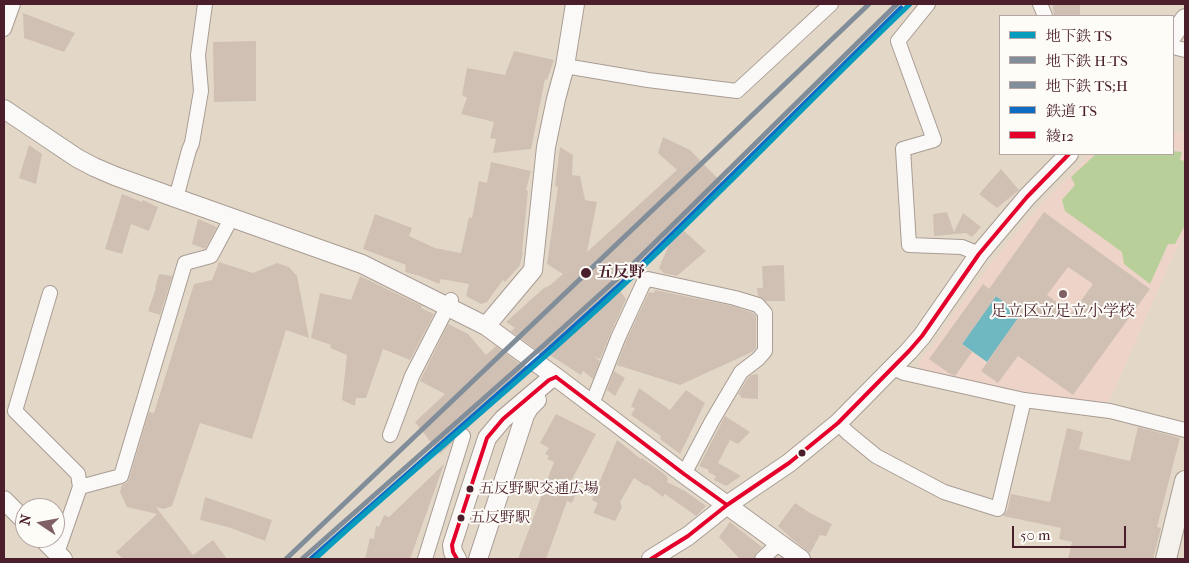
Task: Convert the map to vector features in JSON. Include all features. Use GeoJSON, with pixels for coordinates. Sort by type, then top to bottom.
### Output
{"type":"FeatureCollection","features":[{"type":"Feature","properties":{"kind":"main road"},"geometry":{"type":"LineString","coordinates":[[1166,559],[1185,481]]}},
{"type":"Feature","properties":{"kind":"street"},"geometry":{"type":"LineString","coordinates":[[4,29],[13,4]]}},
{"type":"Feature","properties":{"kind":"street"},"geometry":{"type":"LineString","coordinates":[[176,198],[192,143],[201,91],[198,55],[205,4]]}},
{"type":"Feature","properties":{"kind":"street"},"geometry":{"type":"LineString","coordinates":[[486,326],[533,270],[546,147],[565,66],[575,4]]}},
{"type":"Feature","properties":{"kind":"street"},"geometry":{"type":"LineString","coordinates":[[565,66],[648,80],[737,91],[831,4]]}},
{"type":"Feature","properties":{"kind":"street"},"geometry":{"type":"LineString","coordinates":[[928,4],[898,41],[934,140],[903,149],[909,246],[962,248],[979,254]]}},
{"type":"Feature","properties":{"kind":"street"},"geometry":{"type":"LineString","coordinates":[[1174,34],[1185,18]]}},
{"type":"Feature","properties":{"kind":"street"},"geometry":{"type":"LineString","coordinates":[[4,110],[77,158],[115,176],[362,264],[450,304],[486,326],[684,474],[802,559]]}},
{"type":"Feature","properties":{"kind":"street"},"geometry":{"type":"LineString","coordinates":[[651,559],[688,536],[727,505],[789,463],[838,423],[894,368],[922,336],[979,254],[1027,197],[1068,155]]}},
{"type":"Feature","properties":{"kind":"street"},"geometry":{"type":"LineString","coordinates":[[80,487],[120,476],[184,263],[212,256],[232,217]]}},
{"type":"Feature","properties":{"kind":"street"},"geometry":{"type":"LineString","coordinates":[[592,404],[618,338],[643,284],[648,279],[735,298],[758,305],[765,313],[765,351],[741,372],[684,474]]}},
{"type":"Feature","properties":{"kind":"street"},"geometry":{"type":"LineString","coordinates":[[50,293],[15,411],[78,474],[80,487],[60,556]]}},
{"type":"Feature","properties":{"kind":"street"},"geometry":{"type":"LineString","coordinates":[[390,435],[412,376],[450,304]]}},
{"type":"Feature","properties":{"kind":"street"},"geometry":{"type":"LineString","coordinates":[[894,368],[904,373],[1024,400],[1110,411],[1185,430]]}},
{"type":"Feature","properties":{"kind":"street"},"geometry":{"type":"LineString","coordinates":[[457,559],[452,552],[452,544],[487,438],[503,419],[549,380],[556,377]]}},
{"type":"Feature","properties":{"kind":"street"},"geometry":{"type":"LineString","coordinates":[[478,559],[525,415],[533,403],[554,384],[556,377]]}},
{"type":"Feature","properties":{"kind":"street"},"geometry":{"type":"LineString","coordinates":[[838,423],[876,456],[944,492],[998,509],[1024,400]]}},
{"type":"Feature","properties":{"kind":"street"},"geometry":{"type":"LineString","coordinates":[[425,559],[464,436]]}},
{"type":"Feature","properties":{"kind":"street"},"geometry":{"type":"LineString","coordinates":[[4,500],[15,511]]}},
{"type":"Feature","properties":{"kind":"street"},"geometry":{"type":"LineString","coordinates":[[762,559],[779,543]]}},
{"type":"Feature","properties":{"kind":"shaded area","name":"足立区立足立小学校"},"geometry":{"type":"Polygon","coordinates":[[[1174,132],[1185,133],[1185,233],[1109,402],[1028,394],[920,369],[918,362],[937,341],[946,325],[994,259],[1028,219],[1089,155],[1174,155],[1174,132]]]}},
{"type":"Feature","properties":{"kind":"green space"},"geometry":{"type":"Polygon","coordinates":[[[1174,151],[1182,152],[1180,160],[1185,161],[1185,225],[1175,244],[1168,244],[1150,284],[1124,264],[1122,252],[1065,211],[1062,200],[1075,185],[1071,177],[1095,155],[1174,155],[1174,151]]]}},
{"type":"Feature","properties":{"kind":"water"},"geometry":{"type":"Polygon","coordinates":[[[996,296],[1021,314],[987,362],[962,344],[996,296]]]}},
{"type":"Feature","properties":{"kind":"building"},"geometry":{"type":"Polygon","coordinates":[[[1053,4],[1080,4],[1080,15],[1054,15],[1053,4]]]}},
{"type":"Feature","properties":{"kind":"building"},"geometry":{"type":"Polygon","coordinates":[[[23,13],[75,33],[64,52],[24,38],[23,13]]]}},
{"type":"Feature","properties":{"kind":"building"},"geometry":{"type":"Polygon","coordinates":[[[256,41],[256,101],[214,102],[213,42],[256,41]]]}},
{"type":"Feature","properties":{"kind":"building"},"geometry":{"type":"Polygon","coordinates":[[[514,51],[554,60],[547,80],[545,79],[531,149],[493,153],[496,139],[490,138],[494,122],[461,114],[467,98],[462,95],[467,68],[505,75],[514,51]]]}},
{"type":"Feature","properties":{"kind":"building"},"geometry":{"type":"Polygon","coordinates":[[[663,137],[690,150],[727,188],[682,229],[706,251],[677,276],[663,273],[659,268],[672,238],[618,288],[626,299],[600,359],[594,357],[600,361],[593,379],[583,371],[581,375],[548,354],[545,356],[511,331],[515,328],[506,322],[544,288],[563,274],[547,264],[558,187],[555,186],[560,147],[573,155],[572,175],[580,176],[585,200],[597,202],[587,252],[677,170],[658,153],[663,137]]]}},
{"type":"Feature","properties":{"kind":"building"},"geometry":{"type":"Polygon","coordinates":[[[29,145],[42,154],[36,184],[19,178],[29,145]]]}},
{"type":"Feature","properties":{"kind":"building"},"geometry":{"type":"Polygon","coordinates":[[[491,162],[531,171],[526,190],[528,191],[523,252],[520,265],[505,282],[503,280],[487,302],[481,304],[466,296],[469,284],[441,279],[439,284],[405,272],[406,265],[363,249],[375,214],[412,228],[409,236],[435,248],[461,253],[469,217],[472,218],[479,181],[487,183],[491,162]]]}},
{"type":"Feature","properties":{"kind":"building"},"geometry":{"type":"Polygon","coordinates":[[[1001,169],[1019,190],[997,208],[979,194],[1001,169]]]}},
{"type":"Feature","properties":{"kind":"building"},"geometry":{"type":"Polygon","coordinates":[[[122,194],[158,207],[149,231],[131,224],[122,254],[105,249],[122,194]]]}},
{"type":"Feature","properties":{"kind":"building"},"geometry":{"type":"Polygon","coordinates":[[[947,212],[954,232],[963,213],[981,227],[972,237],[966,233],[934,236],[933,214],[947,212]]]}},
{"type":"Feature","properties":{"kind":"building"},"geometry":{"type":"Polygon","coordinates":[[[1044,212],[1150,289],[1073,395],[1018,356],[998,383],[981,371],[1021,314],[996,296],[962,344],[972,352],[955,376],[929,359],[983,284],[989,289],[1044,212]],[[1068,267],[1047,295],[1072,313],[1093,284],[1068,267]]]}},
{"type":"Feature","properties":{"kind":"building"},"geometry":{"type":"Polygon","coordinates":[[[198,219],[217,227],[205,249],[192,244],[198,219]]]}},
{"type":"Feature","properties":{"kind":"building"},"geometry":{"type":"Polygon","coordinates":[[[219,262],[253,273],[277,263],[289,267],[297,276],[309,338],[286,330],[252,439],[200,423],[172,506],[164,509],[156,507],[193,555],[213,540],[227,559],[123,559],[116,552],[157,514],[127,507],[120,492],[122,485],[127,483],[129,479],[149,412],[154,413],[194,284],[212,280],[219,262]]]}},
{"type":"Feature","properties":{"kind":"building"},"geometry":{"type":"Polygon","coordinates":[[[784,265],[785,301],[766,301],[758,296],[757,288],[763,288],[762,266],[784,265]]]}},
{"type":"Feature","properties":{"kind":"building"},"geometry":{"type":"Polygon","coordinates":[[[159,274],[172,276],[160,315],[148,311],[159,274]]]}},
{"type":"Feature","properties":{"kind":"building"},"geometry":{"type":"Polygon","coordinates":[[[360,276],[422,306],[421,308],[434,314],[410,360],[383,349],[366,398],[356,398],[355,406],[342,400],[347,355],[330,348],[331,345],[311,338],[320,293],[351,300],[360,276]]]}},
{"type":"Feature","properties":{"kind":"building"},"geometry":{"type":"Polygon","coordinates":[[[655,290],[733,306],[753,313],[756,316],[756,348],[752,352],[680,385],[617,365],[649,292],[654,293],[655,290]]]}},
{"type":"Feature","properties":{"kind":"building"},"geometry":{"type":"Polygon","coordinates":[[[448,324],[468,334],[486,355],[496,346],[529,371],[467,429],[462,427],[457,429],[452,443],[440,454],[415,422],[445,394],[420,381],[448,324]]]}},
{"type":"Feature","properties":{"kind":"building"},"geometry":{"type":"Polygon","coordinates":[[[614,371],[625,378],[615,396],[607,390],[614,371]]]}},
{"type":"Feature","properties":{"kind":"building"},"geometry":{"type":"Polygon","coordinates":[[[758,374],[758,399],[741,398],[738,394],[748,378],[751,375],[758,374]]]}},
{"type":"Feature","properties":{"kind":"building"},"geometry":{"type":"Polygon","coordinates":[[[639,388],[670,410],[686,390],[705,403],[680,454],[660,439],[661,436],[631,415],[635,408],[631,407],[639,388]]]}},
{"type":"Feature","properties":{"kind":"building"},"geometry":{"type":"Polygon","coordinates":[[[556,414],[596,434],[569,485],[578,488],[572,503],[567,501],[546,559],[518,559],[554,462],[547,459],[549,456],[545,454],[549,448],[540,443],[556,414]]]}},
{"type":"Feature","properties":{"kind":"building"},"geometry":{"type":"Polygon","coordinates":[[[725,416],[750,432],[738,444],[730,440],[718,463],[741,476],[726,486],[714,480],[716,476],[708,472],[709,470],[699,466],[725,416]]]}},
{"type":"Feature","properties":{"kind":"building"},"geometry":{"type":"Polygon","coordinates":[[[1138,427],[1180,438],[1157,527],[1161,528],[1153,559],[1068,559],[1072,542],[1059,539],[1061,528],[1003,516],[1007,511],[1011,494],[1050,502],[1067,428],[1083,432],[1079,449],[1130,461],[1138,427]]]}},
{"type":"Feature","properties":{"kind":"building"},"geometry":{"type":"Polygon","coordinates":[[[617,440],[663,473],[668,478],[667,482],[685,491],[706,506],[696,516],[665,494],[663,497],[634,478],[620,502],[622,507],[615,521],[593,513],[598,503],[592,500],[617,440]]]}},
{"type":"Feature","properties":{"kind":"building"},"geometry":{"type":"Polygon","coordinates":[[[444,464],[410,559],[365,559],[370,538],[374,539],[376,526],[379,527],[384,515],[389,517],[444,464]]]}},
{"type":"Feature","properties":{"kind":"building"},"geometry":{"type":"Polygon","coordinates":[[[205,497],[272,520],[265,541],[231,528],[200,520],[205,497]]]}},
{"type":"Feature","properties":{"kind":"building"},"geometry":{"type":"Polygon","coordinates":[[[795,503],[832,524],[826,536],[820,535],[810,553],[778,526],[795,503]]]}},
{"type":"Feature","properties":{"kind":"building"},"geometry":{"type":"Polygon","coordinates":[[[730,522],[762,547],[753,559],[740,559],[719,537],[730,522]]]}},
{"type":"Feature","properties":{"kind":"metro line","name":"TS;H"},"geometry":{"type":"LineString","coordinates":[[286,559],[869,4]]}},
{"type":"Feature","properties":{"kind":"metro line","name":"H-TS"},"geometry":{"type":"LineString","coordinates":[[302,559],[629,268],[897,4]]}},
{"type":"Feature","properties":{"kind":"metro line","name":"TS"},"geometry":{"type":"LineString","coordinates":[[315,559],[600,307],[910,4]]}},
{"type":"Feature","properties":{"kind":"rail line","name":"TS"},"geometry":{"type":"LineString","coordinates":[[311,559],[633,273],[901,8]]}},
{"type":"Feature","properties":{"kind":"transit line","name":"綾12"},"geometry":{"type":"LineString","coordinates":[[651,559],[688,536],[727,505],[789,463],[838,423],[922,336],[979,254],[1027,197],[1068,155]]}},
{"type":"Feature","properties":{"kind":"transit line","name":"綾12"},"geometry":{"type":"LineString","coordinates":[[556,377],[727,505]]}},
{"type":"Feature","properties":{"kind":"transit line","name":"綾12"},"geometry":{"type":"LineString","coordinates":[[457,559],[452,545],[487,438],[503,419],[549,380],[556,377]]}},
{"type":"Feature","properties":{"kind":"place","name":"五反野"},"geometry":{"type":"Point","coordinates":[586,273]}},
{"type":"Feature","properties":{"kind":"place","name":"足立区立足立小学校"},"geometry":{"type":"Point","coordinates":[1063,294]}},
{"type":"Feature","properties":{"kind":"place","name":"五反野駅交通広場"},"geometry":{"type":"Point","coordinates":[470,489]}},
{"type":"Feature","properties":{"kind":"place","name":"五反野駅"},"geometry":{"type":"Point","coordinates":[461,518]}}]}
